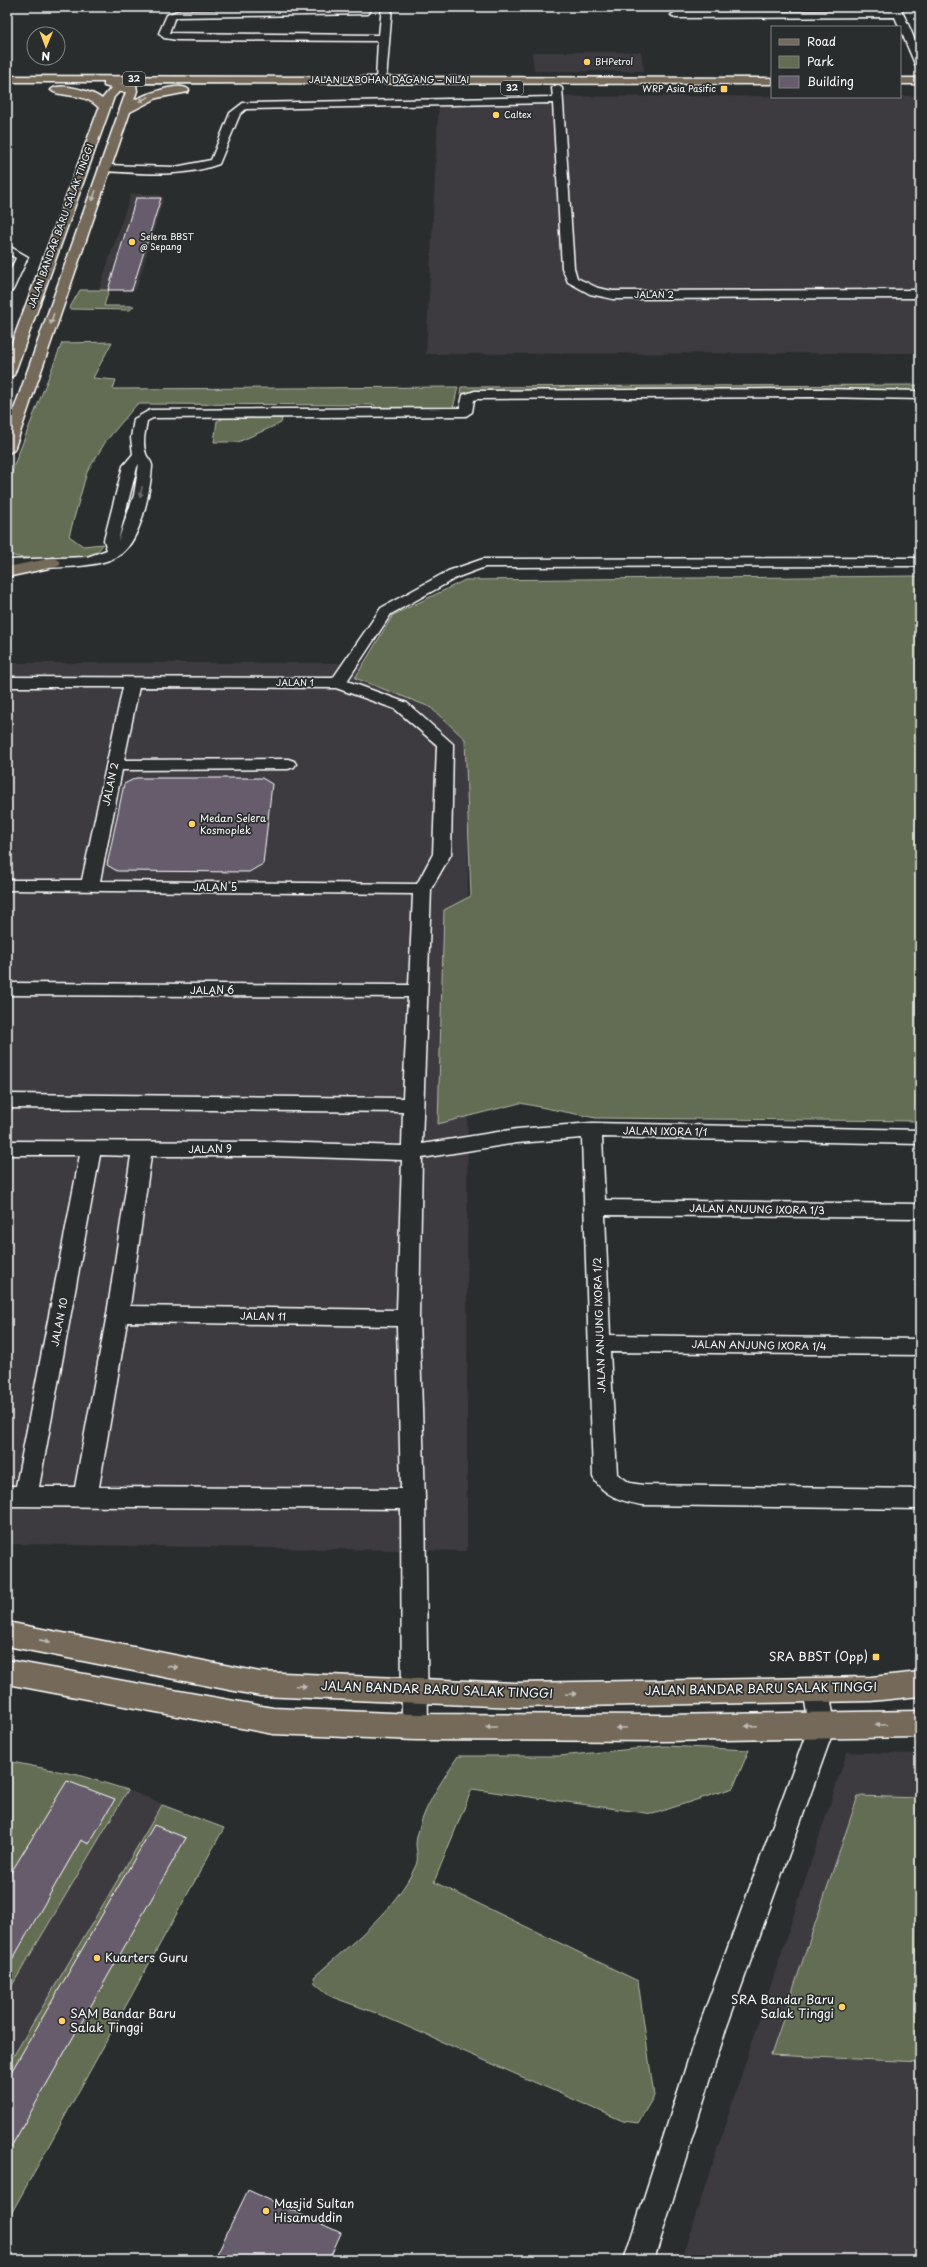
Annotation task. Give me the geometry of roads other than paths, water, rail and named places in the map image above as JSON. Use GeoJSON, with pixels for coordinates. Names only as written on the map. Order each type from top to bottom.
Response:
{"type":"FeatureCollection","features":[{"type":"Feature","properties":{"kind":"main road","name":"JALAN LABOHAN DAGANG ‒ NILAI"},"geometry":{"type":"LineString","coordinates":[[7,79],[771,81]]}},
{"type":"Feature","properties":{"kind":"main road"},"geometry":{"type":"LineString","coordinates":[[7,83],[103,84],[125,87],[157,84],[239,84],[260,80]]}},
{"type":"Feature","properties":{"kind":"main road"},"geometry":{"type":"LineString","coordinates":[[901,81],[918,82]]}},
{"type":"Feature","properties":{"kind":"main road"},"geometry":{"type":"LineString","coordinates":[[901,87],[918,82]]}},
{"type":"Feature","properties":{"kind":"main road","name":"JALAN LABOHAN DAGANG ‒ NILAI"},"geometry":{"type":"LineString","coordinates":[[7,87],[771,88]]}},
{"type":"Feature","properties":{"kind":"main road"},"geometry":{"type":"LineString","coordinates":[[7,87],[74,92],[99,101],[104,107]]}},
{"type":"Feature","properties":{"kind":"main road"},"geometry":{"type":"LineString","coordinates":[[7,450],[12,417],[126,110],[132,91],[125,87]]}},
{"type":"Feature","properties":{"kind":"main road","name":"JALAN BANDAR BARU SALAK TINGGI"},"geometry":{"type":"LineString","coordinates":[[7,375],[104,107],[112,92],[125,87]]}},
{"type":"Feature","properties":{"kind":"main road"},"geometry":{"type":"LineString","coordinates":[[126,110],[142,99],[175,91],[252,87]]}},
{"type":"Feature","properties":{"kind":"main road"},"geometry":{"type":"LineString","coordinates":[[93,139],[115,139]]}},
{"type":"Feature","properties":{"kind":"main road"},"geometry":{"type":"LineString","coordinates":[[7,557],[24,562],[53,563]]}},
{"type":"Feature","properties":{"kind":"main road"},"geometry":{"type":"LineString","coordinates":[[7,572],[53,563]]}},
{"type":"Feature","properties":{"kind":"main road","name":"JALAN BANDAR BARU SALAK TINGGI"},"geometry":{"type":"LineString","coordinates":[[7,1634],[260,1684],[517,1695],[871,1688],[920,1684]]}},
{"type":"Feature","properties":{"kind":"main road"},"geometry":{"type":"LineString","coordinates":[[7,1672],[273,1721],[415,1727],[664,1728],[920,1724]]}},
{"type":"Feature","properties":{"kind":"street"},"geometry":{"type":"LineString","coordinates":[[381,80],[383,38],[387,7]]}},
{"type":"Feature","properties":{"kind":"street"},"geometry":{"type":"LineString","coordinates":[[362,42],[366,10],[177,14],[170,17],[164,33],[167,36],[177,37],[362,42],[383,38]]}},
{"type":"Feature","properties":{"kind":"street"},"geometry":{"type":"LineString","coordinates":[[676,15],[897,11],[920,64]]}},
{"type":"Feature","properties":{"kind":"street"},"geometry":{"type":"LineString","coordinates":[[104,168],[170,170],[204,167],[215,162],[235,114],[243,106],[558,100],[557,88]]}},
{"type":"Feature","properties":{"kind":"street","name":"JALAN 2"},"geometry":{"type":"LineString","coordinates":[[558,100],[568,268],[572,280],[594,290],[614,295],[920,294]]}},
{"type":"Feature","properties":{"kind":"street"},"geometry":{"type":"LineString","coordinates":[[7,248],[22,257],[7,290]]}},
{"type":"Feature","properties":{"kind":"street"},"geometry":{"type":"LineString","coordinates":[[7,564],[88,561],[115,552],[127,540],[141,495],[146,466],[139,456],[137,440],[141,419],[150,414],[466,412],[468,398],[475,395],[920,395]]}},
{"type":"Feature","properties":{"kind":"street"},"geometry":{"type":"LineString","coordinates":[[338,684],[386,611],[453,574],[483,563],[920,562]]}},
{"type":"Feature","properties":{"kind":"street","name":"JALAN 1"},"geometry":{"type":"LineString","coordinates":[[7,682],[338,684],[401,706],[445,744],[442,854],[438,864],[422,889]]}},
{"type":"Feature","properties":{"kind":"street","name":"JALAN 2"},"geometry":{"type":"LineString","coordinates":[[90,886],[132,683]]}},
{"type":"Feature","properties":{"kind":"street"},"geometry":{"type":"LineString","coordinates":[[114,765],[288,764]]}},
{"type":"Feature","properties":{"kind":"street","name":"JALAN 5"},"geometry":{"type":"LineString","coordinates":[[7,885],[422,889]]}},
{"type":"Feature","properties":{"kind":"street"},"geometry":{"type":"LineString","coordinates":[[415,1727],[413,1500],[408,1318],[413,1105],[422,889]]}},
{"type":"Feature","properties":{"kind":"street","name":"JALAN 6"},"geometry":{"type":"LineString","coordinates":[[7,989],[418,991]]}},
{"type":"Feature","properties":{"kind":"street"},"geometry":{"type":"LineString","coordinates":[[7,1101],[413,1105]]}},
{"type":"Feature","properties":{"kind":"street","name":"JALAN IXORA 1/1"},"geometry":{"type":"LineString","coordinates":[[412,1153],[517,1136],[592,1130],[920,1137]]}},
{"type":"Feature","properties":{"kind":"street","name":"JALAN ANJUNG IXORA 1/2"},"geometry":{"type":"LineString","coordinates":[[592,1130],[598,1343],[606,1477],[612,1485],[625,1492],[643,1495],[920,1499]]}},
{"type":"Feature","properties":{"kind":"street","name":"JALAN 9"},"geometry":{"type":"LineString","coordinates":[[7,1148],[142,1148],[412,1153]]}},
{"type":"Feature","properties":{"kind":"street","name":"JALAN 10"},"geometry":{"type":"LineString","coordinates":[[16,1496],[91,1148]]}},
{"type":"Feature","properties":{"kind":"street"},"geometry":{"type":"LineString","coordinates":[[85,1497],[118,1314],[142,1148]]}},
{"type":"Feature","properties":{"kind":"street","name":"JALAN ANJUNG IXORA 1/3"},"geometry":{"type":"LineString","coordinates":[[595,1207],[920,1211]]}},
{"type":"Feature","properties":{"kind":"street","name":"JALAN 11"},"geometry":{"type":"LineString","coordinates":[[118,1314],[408,1318]]}},
{"type":"Feature","properties":{"kind":"street","name":"JALAN ANJUNG IXORA 1/4"},"geometry":{"type":"LineString","coordinates":[[598,1343],[920,1347]]}},
{"type":"Feature","properties":{"kind":"street"},"geometry":{"type":"LineString","coordinates":[[16,1496],[413,1500]]}},
{"type":"Feature","properties":{"kind":"street"},"geometry":{"type":"LineString","coordinates":[[639,2260],[712,2029],[822,1726],[816,1689]]}},
{"type":"Feature","properties":{"kind":"place","name":"BHPetrol"},"geometry":{"type":"Point","coordinates":[587,62]}},
{"type":"Feature","properties":{"kind":"place","name":"WRP Asia Pasific"},"geometry":{"type":"Point","coordinates":[724,89]}},
{"type":"Feature","properties":{"kind":"place","name":"Caltex"},"geometry":{"type":"Point","coordinates":[496,115]}},
{"type":"Feature","properties":{"kind":"place","name":"Selera BBST @ Sepang"},"geometry":{"type":"Point","coordinates":[132,242]}},
{"type":"Feature","properties":{"kind":"place","name":"Medan Selera Kosmoplek"},"geometry":{"type":"Point","coordinates":[192,824]}},
{"type":"Feature","properties":{"kind":"place","name":"SRA BBST (Opp)"},"geometry":{"type":"Point","coordinates":[876,1657]}},
{"type":"Feature","properties":{"kind":"place","name":"Kuarters Guru"},"geometry":{"type":"Point","coordinates":[97,1958]}},
{"type":"Feature","properties":{"kind":"place","name":"SRA Bandar Baru Salak Tinggi"},"geometry":{"type":"Point","coordinates":[842,2007]}},
{"type":"Feature","properties":{"kind":"place","name":"SAM Bandar Baru Salak Tinggi"},"geometry":{"type":"Point","coordinates":[62,2021]}},
{"type":"Feature","properties":{"kind":"place","name":"Masjid Sultan Hisamuddin"},"geometry":{"type":"Point","coordinates":[266,2211]}}]}
